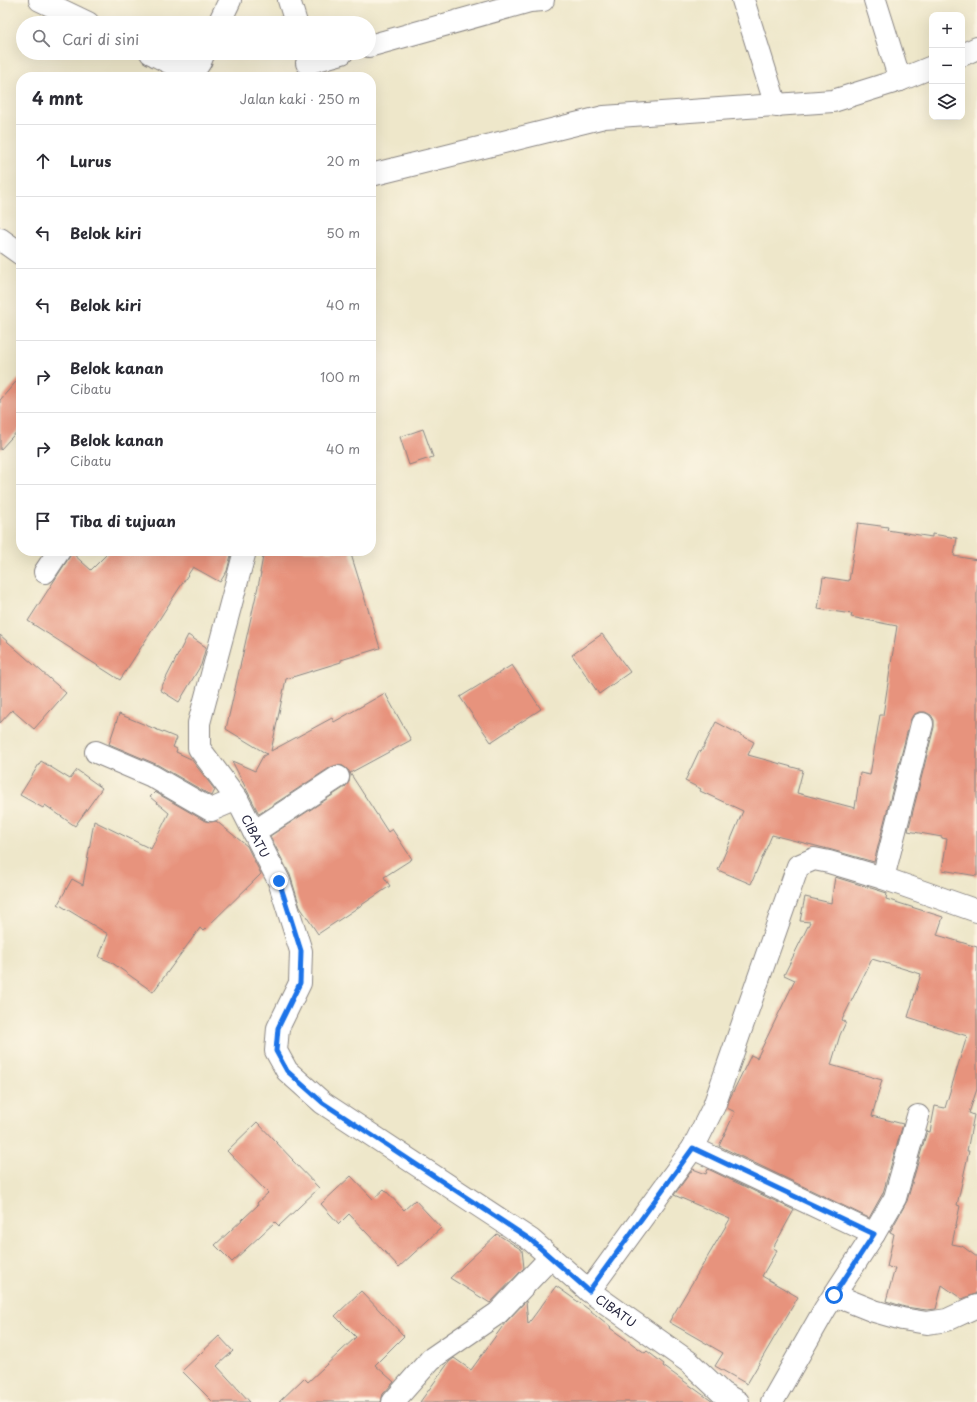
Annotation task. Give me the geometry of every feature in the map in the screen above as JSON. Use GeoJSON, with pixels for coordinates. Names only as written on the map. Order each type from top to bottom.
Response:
{"type":"FeatureCollection","features":[{"type":"Feature","properties":{"kind":"street"},"geometry":{"type":"LineString","coordinates":[[40,0],[73,16]]}},
{"type":"Feature","properties":{"kind":"street"},"geometry":{"type":"LineString","coordinates":[[222,16],[230,0]]}},
{"type":"Feature","properties":{"kind":"street"},"geometry":{"type":"LineString","coordinates":[[289,0],[294,16]]}},
{"type":"Feature","properties":{"kind":"street"},"geometry":{"type":"LineString","coordinates":[[376,44],[530,1],[543,0]]}},
{"type":"Feature","properties":{"kind":"street"},"geometry":{"type":"LineString","coordinates":[[743,0],[776,106]]}},
{"type":"Feature","properties":{"kind":"street"},"geometry":{"type":"LineString","coordinates":[[875,0],[900,80]]}},
{"type":"Feature","properties":{"kind":"street"},"geometry":{"type":"LineString","coordinates":[[965,54],[977,48]]}},
{"type":"Feature","properties":{"kind":"street"},"geometry":{"type":"LineString","coordinates":[[165,60],[184,69],[192,69],[199,64],[201,60]]}},
{"type":"Feature","properties":{"kind":"street"},"geometry":{"type":"LineString","coordinates":[[307,64],[320,60]]}},
{"type":"Feature","properties":{"kind":"street"},"geometry":{"type":"LineString","coordinates":[[376,174],[604,117],[833,101],[900,80],[929,68]]}},
{"type":"Feature","properties":{"kind":"street"},"geometry":{"type":"LineString","coordinates":[[0,239],[16,250]]}},
{"type":"Feature","properties":{"kind":"street"},"geometry":{"type":"LineString","coordinates":[[45,572],[56,556]]}},
{"type":"Feature","properties":{"kind":"street","name":"CIBATU"},"geometry":{"type":"LineString","coordinates":[[244,556],[199,723],[198,738],[199,748],[237,799],[279,881],[301,951],[300,983],[278,1028],[276,1051],[287,1071],[323,1103],[531,1240],[589,1291],[688,1362],[722,1393],[738,1402]]}},
{"type":"Feature","properties":{"kind":"street"},"geometry":{"type":"LineString","coordinates":[[883,878],[922,724]]}},
{"type":"Feature","properties":{"kind":"street"},"geometry":{"type":"LineString","coordinates":[[96,752],[152,776],[211,810],[237,799]]}},
{"type":"Feature","properties":{"kind":"street"},"geometry":{"type":"LineString","coordinates":[[254,832],[338,777]]}},
{"type":"Feature","properties":{"kind":"street"},"geometry":{"type":"LineString","coordinates":[[589,1291],[693,1148],[714,1106],[798,866],[814,859],[829,862],[883,878],[977,911]]}},
{"type":"Feature","properties":{"kind":"street"},"geometry":{"type":"LineString","coordinates":[[772,1402],[809,1334],[874,1234],[895,1198],[918,1116]]}},
{"type":"Feature","properties":{"kind":"street"},"geometry":{"type":"LineString","coordinates":[[693,1148],[874,1234]]}},
{"type":"Feature","properties":{"kind":"street"},"geometry":{"type":"LineString","coordinates":[[394,1402],[430,1359],[498,1313],[551,1257]]}},
{"type":"Feature","properties":{"kind":"street"},"geometry":{"type":"LineString","coordinates":[[834,1295],[874,1311],[902,1319],[928,1323],[947,1320],[977,1306]]}},
{"type":"Feature","properties":{"kind":"building"},"geometry":{"type":"Polygon","coordinates":[[[16,382],[16,432],[0,450],[0,400],[16,382]]]}},
{"type":"Feature","properties":{"kind":"building"},"geometry":{"type":"Polygon","coordinates":[[[423,429],[433,457],[409,465],[400,437],[423,429]]]}},
{"type":"Feature","properties":{"kind":"building"},"geometry":{"type":"Polygon","coordinates":[[[858,523],[888,527],[887,530],[932,537],[932,534],[957,538],[954,556],[977,560],[977,876],[942,870],[947,839],[908,831],[934,727],[934,720],[931,715],[925,712],[919,712],[913,715],[910,721],[874,862],[772,835],[751,884],[718,870],[743,811],[700,791],[701,789],[685,781],[699,751],[701,752],[716,722],[754,742],[748,755],[803,770],[797,793],[855,808],[860,773],[870,775],[880,715],[883,715],[897,626],[851,617],[852,614],[818,609],[823,577],[849,581],[858,523]]]}},
{"type":"Feature","properties":{"kind":"building"},"geometry":{"type":"Polygon","coordinates":[[[70,556],[75,556],[91,570],[105,556],[231,556],[227,571],[220,582],[193,567],[120,680],[28,621],[70,556]]]}},
{"type":"Feature","properties":{"kind":"building"},"geometry":{"type":"Polygon","coordinates":[[[263,556],[352,556],[380,648],[286,679],[271,751],[332,718],[334,722],[385,693],[411,740],[350,773],[388,832],[392,829],[412,859],[384,877],[390,886],[318,934],[300,907],[290,875],[270,836],[345,787],[349,782],[349,771],[343,766],[337,765],[331,767],[259,814],[232,761],[255,771],[263,756],[267,754],[226,729],[263,556]]]}},
{"type":"Feature","properties":{"kind":"building"},"geometry":{"type":"Polygon","coordinates":[[[602,634],[630,672],[599,694],[572,655],[602,634]]]}},
{"type":"Feature","properties":{"kind":"building"},"geometry":{"type":"Polygon","coordinates":[[[0,635],[66,693],[34,729],[12,710],[0,723],[0,635]]]}},
{"type":"Feature","properties":{"kind":"building"},"geometry":{"type":"Polygon","coordinates":[[[188,635],[206,647],[201,665],[179,702],[160,690],[188,635]]]}},
{"type":"Feature","properties":{"kind":"building"},"geometry":{"type":"Polygon","coordinates":[[[512,665],[541,709],[491,742],[460,697],[512,665]]]}},
{"type":"Feature","properties":{"kind":"building"},"geometry":{"type":"Polygon","coordinates":[[[119,714],[177,738],[173,747],[177,749],[176,752],[191,759],[215,790],[212,796],[158,765],[109,744],[119,714]]]}},
{"type":"Feature","properties":{"kind":"building"},"geometry":{"type":"Polygon","coordinates":[[[41,761],[70,779],[77,770],[102,788],[75,826],[45,805],[43,808],[20,795],[41,761]]]}},
{"type":"Feature","properties":{"kind":"building"},"geometry":{"type":"Polygon","coordinates":[[[155,792],[205,821],[216,821],[247,846],[261,874],[203,931],[200,928],[153,992],[111,962],[99,957],[108,934],[58,904],[72,879],[83,885],[94,821],[151,849],[169,813],[150,797],[155,792]]]}},
{"type":"Feature","properties":{"kind":"building"},"geometry":{"type":"Polygon","coordinates":[[[835,877],[887,893],[886,899],[943,917],[937,935],[977,947],[977,1089],[969,1113],[974,1115],[967,1151],[969,1151],[957,1205],[960,1206],[952,1244],[962,1246],[977,1257],[977,1291],[975,1294],[962,1299],[942,1285],[936,1309],[927,1310],[905,1307],[886,1301],[895,1268],[887,1267],[894,1234],[890,1232],[907,1201],[927,1131],[930,1132],[935,1106],[945,1108],[967,1036],[908,1017],[921,974],[872,959],[842,1020],[846,1022],[840,1035],[831,1065],[882,1080],[872,1116],[903,1124],[883,1193],[869,1218],[719,1146],[735,1112],[727,1108],[729,1100],[751,1055],[757,1058],[795,980],[784,975],[810,922],[800,921],[805,897],[831,903],[835,877]]]}},
{"type":"Feature","properties":{"kind":"building"},"geometry":{"type":"Polygon","coordinates":[[[257,1122],[319,1188],[279,1226],[275,1222],[232,1262],[215,1245],[258,1205],[257,1203],[268,1193],[227,1151],[257,1122]]]}},
{"type":"Feature","properties":{"kind":"building"},"geometry":{"type":"Polygon","coordinates":[[[693,1169],[706,1174],[708,1169],[794,1210],[773,1248],[777,1250],[762,1276],[798,1297],[747,1384],[715,1366],[723,1353],[669,1322],[730,1219],[674,1195],[693,1169]]]}},
{"type":"Feature","properties":{"kind":"building"},"geometry":{"type":"Polygon","coordinates":[[[351,1176],[373,1199],[384,1189],[404,1210],[415,1200],[441,1228],[399,1267],[349,1214],[339,1224],[321,1204],[351,1176]]]}},
{"type":"Feature","properties":{"kind":"building"},"geometry":{"type":"Polygon","coordinates":[[[497,1234],[522,1250],[524,1268],[490,1303],[450,1278],[497,1234]]]}},
{"type":"Feature","properties":{"kind":"building"},"geometry":{"type":"Polygon","coordinates":[[[556,1286],[645,1353],[647,1351],[664,1364],[663,1366],[713,1402],[420,1402],[449,1362],[454,1358],[471,1370],[505,1323],[526,1301],[528,1324],[556,1286]]]}},
{"type":"Feature","properties":{"kind":"building"},"geometry":{"type":"Polygon","coordinates":[[[361,1291],[404,1336],[375,1365],[394,1382],[383,1394],[381,1402],[279,1402],[304,1378],[308,1382],[356,1337],[335,1316],[361,1291]]]}},
{"type":"Feature","properties":{"kind":"building"},"geometry":{"type":"Polygon","coordinates":[[[219,1336],[233,1351],[217,1366],[250,1402],[213,1402],[182,1371],[219,1336]]]}},
{"type":"Feature","properties":{"kind":"route"},"geometry":{"type":"LineString","coordinates":[[279,881],[301,951],[300,983],[278,1028],[276,1051],[287,1071],[323,1103],[531,1240],[589,1291],[693,1148],[874,1234],[834,1295]]}}]}
